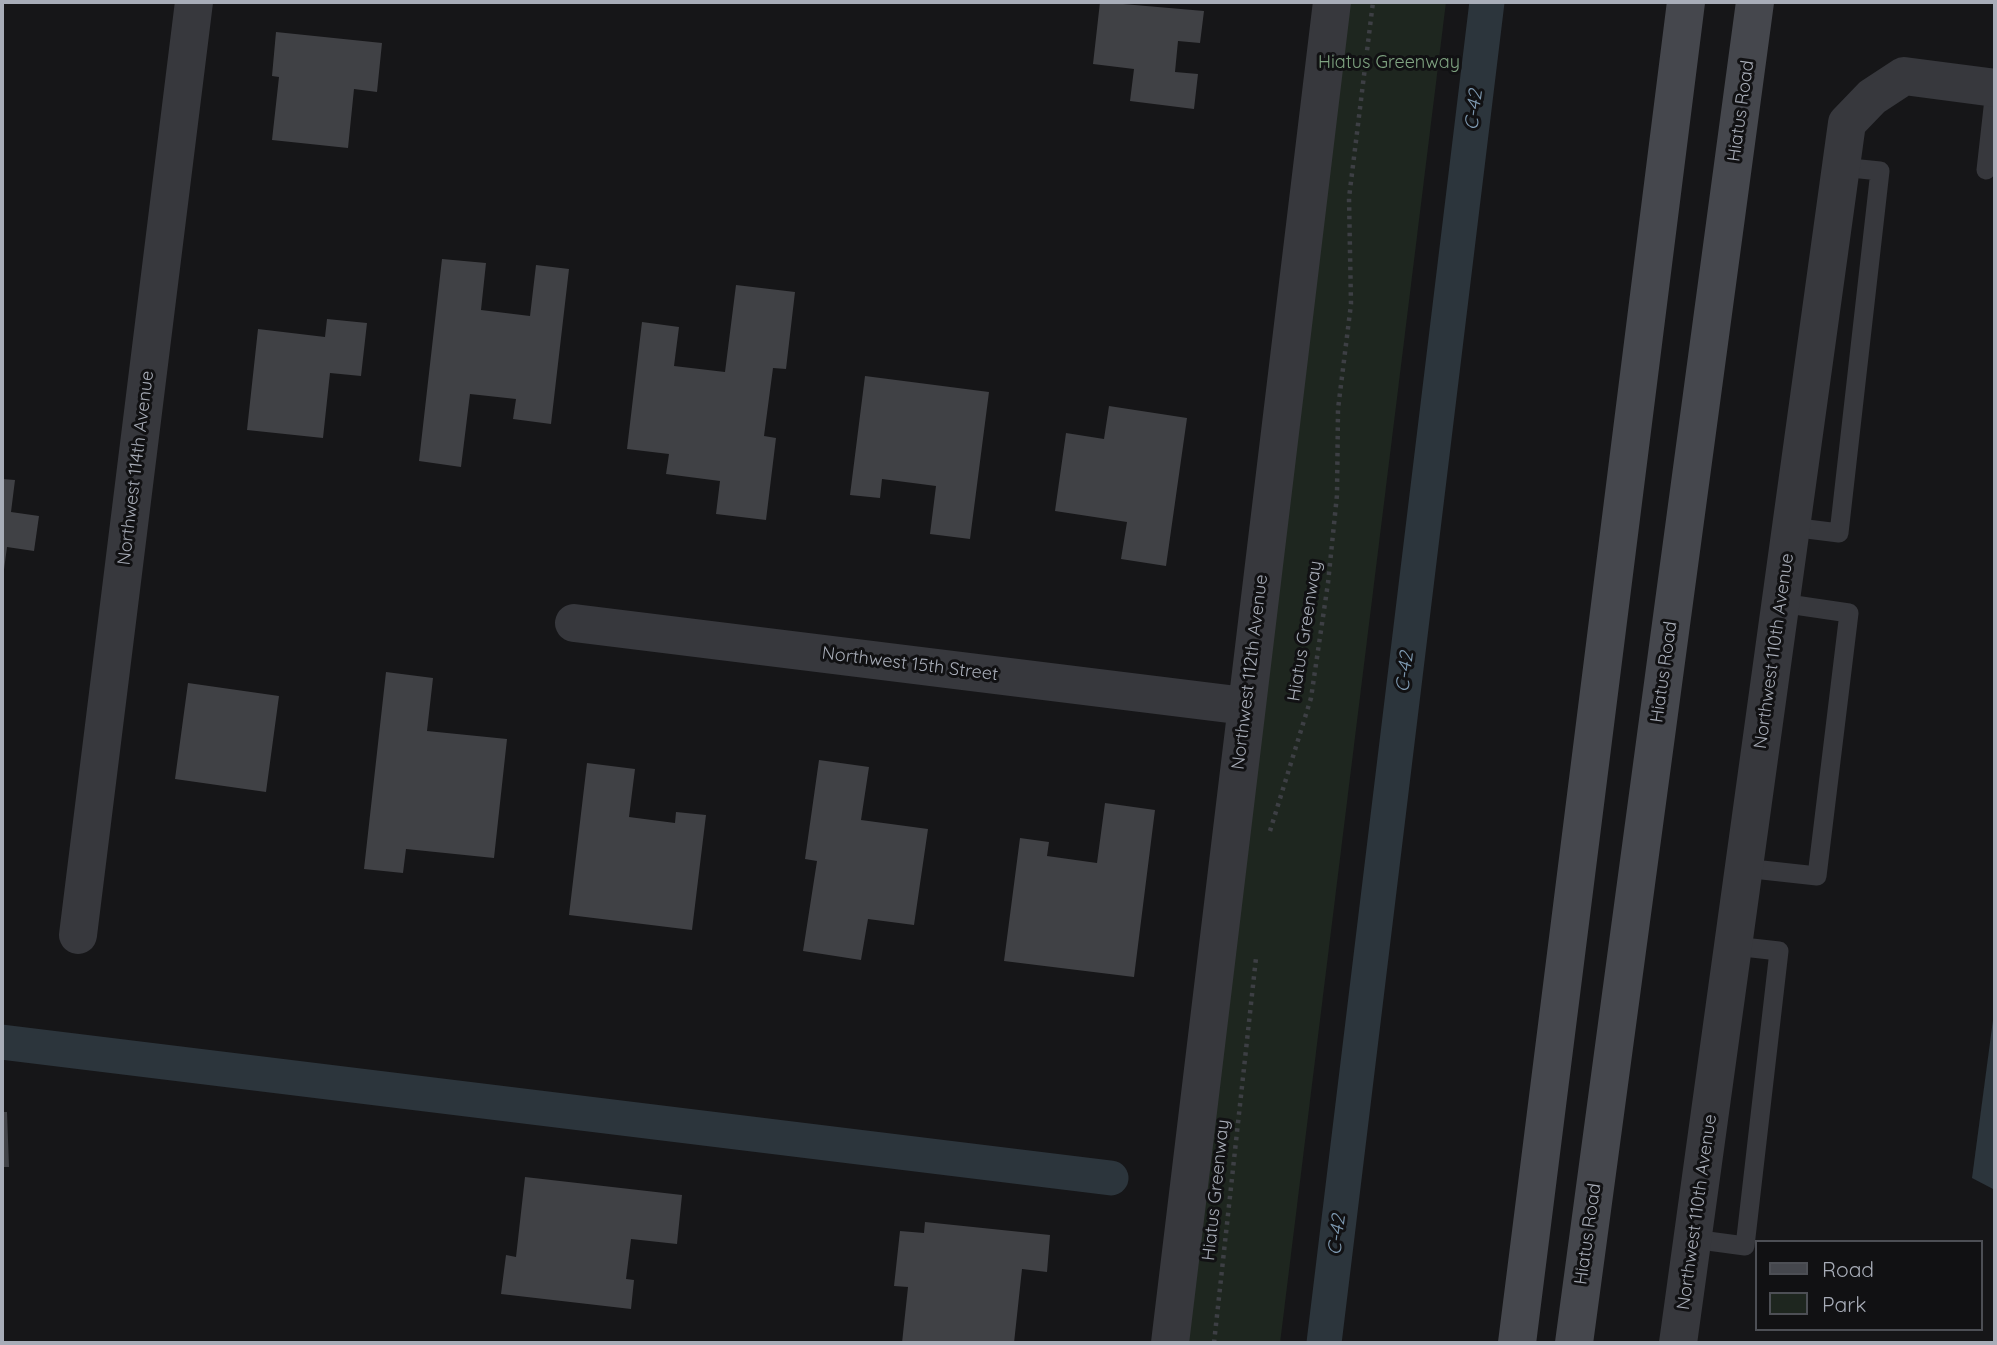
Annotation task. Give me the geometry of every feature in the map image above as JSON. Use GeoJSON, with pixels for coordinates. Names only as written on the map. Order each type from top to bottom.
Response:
{"type":"FeatureCollection","features":[{"type":"Feature","properties":{"kind":"main road"},"geometry":{"type":"LineString","coordinates":[[1517,1343],[1686,2]]}},
{"type":"Feature","properties":{"kind":"main road","name":"Hiatus Road"},"geometry":{"type":"LineString","coordinates":[[1574,1343],[1755,2]]}},
{"type":"Feature","properties":{"kind":"street","name":"Northwest 114th Avenue"},"geometry":{"type":"LineString","coordinates":[[78,934],[194,2]]}},
{"type":"Feature","properties":{"kind":"street","name":"Northwest 112th Avenue"},"geometry":{"type":"LineString","coordinates":[[1170,1343],[1332,2]]}},
{"type":"Feature","properties":{"kind":"street","name":"Northwest 110th Avenue"},"geometry":{"type":"LineString","coordinates":[[1678,1343],[1847,123],[1872,97],[1904,76],[1995,89]]}},
{"type":"Feature","properties":{"kind":"street","name":"Northwest 15th Street"},"geometry":{"type":"LineString","coordinates":[[574,623],[1245,706]]}},
{"type":"Feature","properties":{"kind":"lane"},"geometry":{"type":"LineString","coordinates":[[1986,170],[1995,89]]}},
{"type":"Feature","properties":{"kind":"lane"},"geometry":{"type":"LineString","coordinates":[[1744,868],[1816,876],[1849,613],[1781,603]]}},
{"type":"Feature","properties":{"kind":"lane"},"geometry":{"type":"LineString","coordinates":[[1693,1239],[1745,1246],[1779,951],[1734,946]]}},
{"type":"Feature","properties":{"kind":"path","name":"Hiatus Greenway"},"geometry":{"type":"LineString","coordinates":[[1269,835],[1311,698],[1328,583],[1337,495],[1338,409],[1351,304],[1349,198],[1373,2]]}},
{"type":"Feature","properties":{"kind":"path","name":"Hiatus Greenway"},"geometry":{"type":"LineString","coordinates":[[1214,1343],[1257,945]]}},
{"type":"Feature","properties":{"kind":"green space","name":"Hiatus Greenway"},"geometry":{"type":"Polygon","coordinates":[[[1346,2],[1446,2],[1280,1343],[1181,1343],[1346,2]]]}},
{"type":"Feature","properties":{"kind":"shaded area"},"geometry":{"type":"Polygon","coordinates":[[[1995,1005],[1995,1190],[1972,1178],[1995,1005]]]}},
{"type":"Feature","properties":{"kind":"building"},"geometry":{"type":"Polygon","coordinates":[[[1100,2],[1204,11],[1200,43],[1178,41],[1175,72],[1198,74],[1194,109],[1130,101],[1134,69],[1093,64],[1100,2]]]}},
{"type":"Feature","properties":{"kind":"building"},"geometry":{"type":"Polygon","coordinates":[[[276,32],[382,43],[377,92],[354,89],[348,148],[272,140],[279,77],[272,76],[276,32]]]}},
{"type":"Feature","properties":{"kind":"building"},"geometry":{"type":"Polygon","coordinates":[[[442,259],[486,263],[481,310],[530,316],[536,265],[569,269],[551,424],[513,419],[516,399],[470,394],[461,467],[419,461],[442,259]]]}},
{"type":"Feature","properties":{"kind":"building"},"geometry":{"type":"Polygon","coordinates":[[[736,285],[795,292],[786,369],[773,368],[764,436],[776,438],[766,520],[716,514],[720,481],[666,474],[669,454],[627,449],[642,322],[679,327],[674,366],[725,372],[736,285]]]}},
{"type":"Feature","properties":{"kind":"building"},"geometry":{"type":"Polygon","coordinates":[[[327,319],[367,323],[361,376],[330,373],[323,438],[247,430],[258,329],[325,337],[327,319]]]}},
{"type":"Feature","properties":{"kind":"building"},"geometry":{"type":"Polygon","coordinates":[[[865,376],[989,392],[970,539],[930,534],[936,486],[882,479],[880,498],[850,495],[865,376]]]}},
{"type":"Feature","properties":{"kind":"building"},"geometry":{"type":"Polygon","coordinates":[[[1109,406],[1187,418],[1166,566],[1121,559],[1127,522],[1055,511],[1066,433],[1104,439],[1109,406]]]}},
{"type":"Feature","properties":{"kind":"building"},"geometry":{"type":"Polygon","coordinates":[[[2,479],[15,480],[11,512],[39,516],[34,551],[7,547],[3,577],[2,479]]]}},
{"type":"Feature","properties":{"kind":"building"},"geometry":{"type":"Polygon","coordinates":[[[386,672],[433,678],[427,731],[507,739],[494,858],[406,849],[403,873],[364,869],[386,672]]]}},
{"type":"Feature","properties":{"kind":"building"},"geometry":{"type":"Polygon","coordinates":[[[188,683],[279,696],[266,792],[175,779],[188,683]]]}},
{"type":"Feature","properties":{"kind":"building"},"geometry":{"type":"Polygon","coordinates":[[[819,760],[869,767],[861,820],[928,829],[914,925],[868,919],[861,960],[803,951],[817,861],[805,859],[819,760]]]}},
{"type":"Feature","properties":{"kind":"building"},"geometry":{"type":"Polygon","coordinates":[[[587,763],[635,769],[629,817],[675,823],[676,812],[706,815],[692,930],[569,915],[587,763]]]}},
{"type":"Feature","properties":{"kind":"building"},"geometry":{"type":"Polygon","coordinates":[[[1105,803],[1155,810],[1134,977],[1004,961],[1020,838],[1049,842],[1047,856],[1097,863],[1105,803]]]}},
{"type":"Feature","properties":{"kind":"building"},"geometry":{"type":"Polygon","coordinates":[[[2,1112],[7,1112],[9,1167],[2,1167],[2,1112]]]}},
{"type":"Feature","properties":{"kind":"building"},"geometry":{"type":"Polygon","coordinates":[[[525,1177],[682,1195],[677,1244],[631,1239],[626,1279],[634,1280],[631,1309],[501,1294],[506,1255],[516,1257],[525,1177]]]}},
{"type":"Feature","properties":{"kind":"building"},"geometry":{"type":"Polygon","coordinates":[[[925,1222],[1050,1235],[1047,1272],[1022,1269],[1014,1343],[902,1343],[908,1287],[894,1286],[900,1231],[924,1233],[925,1222]]]}},
{"type":"Feature","properties":{"kind":"waterway","name":"C-42"},"geometry":{"type":"LineString","coordinates":[[1324,1343],[1487,2]]}},
{"type":"Feature","properties":{"kind":"waterway"},"geometry":{"type":"LineString","coordinates":[[2,1042],[1111,1178]]}}]}
